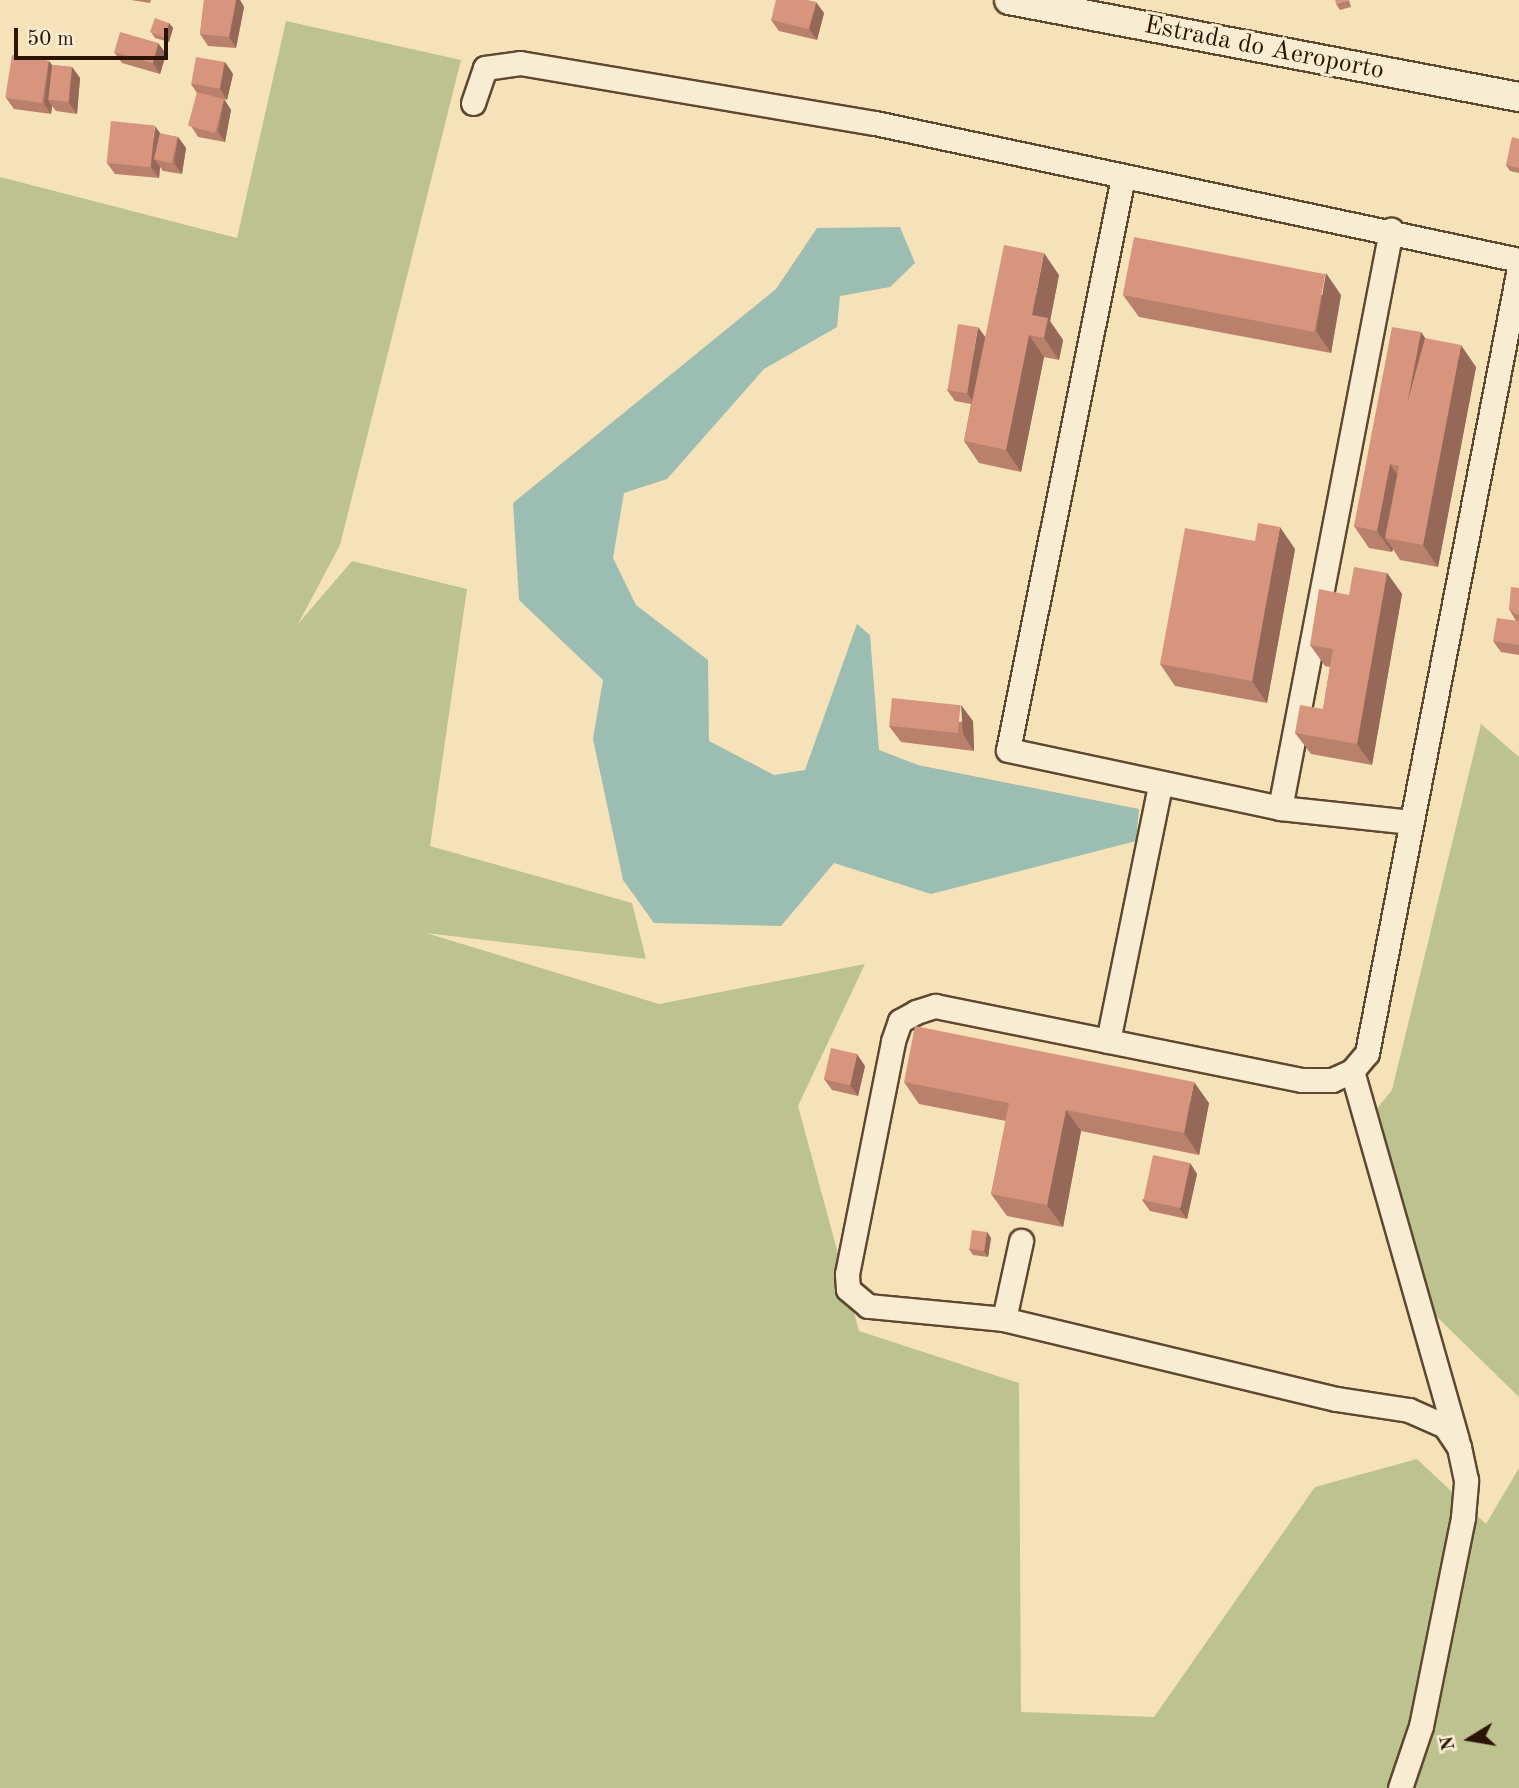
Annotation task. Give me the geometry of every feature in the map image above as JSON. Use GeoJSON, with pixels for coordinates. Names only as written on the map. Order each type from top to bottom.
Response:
{"type":"FeatureCollection","features":[{"type":"Feature","properties":{"kind":"street","name":"Estrada do Aeroporto"},"geometry":{"type":"LineString","coordinates":[[1009,0],[1519,97]]}},
{"type":"Feature","properties":{"kind":"street"},"geometry":{"type":"LineString","coordinates":[[472,103],[485,68],[520,63],[875,123],[1123,177],[1391,230],[1519,260]]}},
{"type":"Feature","properties":{"kind":"street"},"geometry":{"type":"LineString","coordinates":[[1123,177],[1008,750],[1160,785],[1280,808],[1410,822]]}},
{"type":"Feature","properties":{"kind":"street"},"geometry":{"type":"LineString","coordinates":[[1280,808],[1391,230]]}},
{"type":"Feature","properties":{"kind":"street"},"geometry":{"type":"LineString","coordinates":[[1459,1447],[1445,1426],[1409,1410],[1336,1399],[1004,1319],[868,1306],[848,1289],[893,1041],[900,1021],[935,1006],[1302,1080],[1332,1080],[1352,1071],[1367,1053],[1519,268]]}},
{"type":"Feature","properties":{"kind":"street"},"geometry":{"type":"LineString","coordinates":[[1108,1041],[1160,785]]}},
{"type":"Feature","properties":{"kind":"street"},"geometry":{"type":"LineString","coordinates":[[1352,1071],[1459,1447],[1466,1480],[1459,1549],[1400,1788]]}},
{"type":"Feature","properties":{"kind":"street"},"geometry":{"type":"LineString","coordinates":[[1004,1319],[1021,1241]]}},
{"type":"Feature","properties":{"kind":"green space"},"geometry":{"type":"Polygon","coordinates":[[[286,21],[461,60],[340,545],[298,624],[352,561],[467,589],[430,846],[632,903],[646,959],[426,933],[659,1004],[865,964],[798,1106],[859,1331],[1019,1383],[1021,1712],[1154,1717],[1315,1487],[1417,1459],[1486,1524],[1519,1468],[1519,1788],[0,1788],[0,177],[237,238],[286,21]]]}},
{"type":"Feature","properties":{"kind":"green space"},"geometry":{"type":"Polygon","coordinates":[[[1481,724],[1519,757],[1519,1397],[1436,1316],[1371,1116],[1392,1090],[1481,724]]]}},
{"type":"Feature","properties":{"kind":"water"},"geometry":{"type":"Polygon","coordinates":[[[900,227],[915,263],[890,287],[840,296],[837,327],[764,369],[667,479],[624,493],[613,558],[636,605],[708,660],[709,741],[774,775],[805,770],[857,624],[870,635],[879,750],[918,765],[1139,809],[1136,841],[931,894],[834,863],[781,926],[654,923],[623,880],[593,739],[603,680],[519,600],[513,503],[776,289],[817,228],[900,227]]]}},
{"type":"Feature","properties":{"kind":"building"},"geometry":{"type":"Polygon","coordinates":[[[204,0],[236,0],[229,37],[200,34],[204,0]]]}},
{"type":"Feature","properties":{"kind":"building"},"geometry":{"type":"Polygon","coordinates":[[[776,0],[816,2],[809,29],[771,20],[776,0]]]}},
{"type":"Feature","properties":{"kind":"building"},"geometry":{"type":"Polygon","coordinates":[[[155,18],[169,23],[164,37],[150,32],[155,18]]]}},
{"type":"Feature","properties":{"kind":"building"},"geometry":{"type":"Polygon","coordinates":[[[120,32],[158,43],[153,63],[114,52],[120,32]]]}},
{"type":"Feature","properties":{"kind":"building"},"geometry":{"type":"Polygon","coordinates":[[[12,55],[49,61],[42,103],[5,97],[12,55]]]}},
{"type":"Feature","properties":{"kind":"building"},"geometry":{"type":"Polygon","coordinates":[[[196,57],[225,62],[220,89],[191,84],[196,57]]]}},
{"type":"Feature","properties":{"kind":"building"},"geometry":{"type":"Polygon","coordinates":[[[52,65],[72,67],[68,102],[48,100],[52,65]]]}},
{"type":"Feature","properties":{"kind":"building"},"geometry":{"type":"Polygon","coordinates":[[[197,92],[224,99],[215,133],[188,126],[197,92]]]}},
{"type":"Feature","properties":{"kind":"building"},"geometry":{"type":"Polygon","coordinates":[[[111,121],[155,126],[150,167],[107,163],[111,121]]]}},
{"type":"Feature","properties":{"kind":"building"},"geometry":{"type":"Polygon","coordinates":[[[160,133],[178,137],[171,163],[154,159],[160,133]]]}},
{"type":"Feature","properties":{"kind":"building"},"geometry":{"type":"Polygon","coordinates":[[[1512,137],[1519,139],[1519,168],[1506,165],[1512,137]]]}},
{"type":"Feature","properties":{"kind":"building"},"geometry":{"type":"Polygon","coordinates":[[[1134,237],[1325,274],[1314,332],[1123,295],[1134,237]]]}},
{"type":"Feature","properties":{"kind":"building"},"geometry":{"type":"Polygon","coordinates":[[[1004,245],[1044,253],[1032,315],[1048,318],[1044,338],[1029,335],[1006,450],[964,441],[1004,245]]]}},
{"type":"Feature","properties":{"kind":"building"},"geometry":{"type":"Polygon","coordinates":[[[958,324],[978,327],[967,393],[948,390],[958,324]]]}},
{"type":"Feature","properties":{"kind":"building"},"geometry":{"type":"Polygon","coordinates":[[[1392,327],[1421,332],[1407,404],[1425,338],[1461,345],[1423,545],[1385,538],[1399,466],[1390,464],[1377,531],[1354,526],[1392,327]]]}},
{"type":"Feature","properties":{"kind":"building"},"geometry":{"type":"Polygon","coordinates":[[[1258,523],[1280,527],[1252,681],[1160,664],[1185,528],[1255,541],[1258,523]]]}},
{"type":"Feature","properties":{"kind":"building"},"geometry":{"type":"Polygon","coordinates":[[[1354,567],[1387,573],[1357,744],[1295,733],[1300,705],[1323,709],[1333,649],[1310,645],[1319,589],[1349,595],[1354,567]]]}},
{"type":"Feature","properties":{"kind":"building"},"geometry":{"type":"Polygon","coordinates":[[[1511,587],[1519,588],[1517,615],[1509,609],[1511,587]]]}},
{"type":"Feature","properties":{"kind":"building"},"geometry":{"type":"Polygon","coordinates":[[[1497,618],[1519,621],[1519,645],[1493,641],[1497,618]]]}},
{"type":"Feature","properties":{"kind":"building"},"geometry":{"type":"Polygon","coordinates":[[[892,698],[961,705],[958,733],[889,726],[892,698]]]}},
{"type":"Feature","properties":{"kind":"building"},"geometry":{"type":"Polygon","coordinates":[[[915,1026],[1194,1082],[1184,1133],[1066,1110],[1047,1205],[991,1194],[1009,1103],[904,1082],[915,1026]]]}},
{"type":"Feature","properties":{"kind":"building"},"geometry":{"type":"Polygon","coordinates":[[[831,1048],[857,1054],[850,1085],[824,1079],[831,1048]]]}},
{"type":"Feature","properties":{"kind":"building"},"geometry":{"type":"Polygon","coordinates":[[[1153,1155],[1190,1163],[1181,1208],[1143,1200],[1153,1155]]]}},
{"type":"Feature","properties":{"kind":"building"},"geometry":{"type":"Polygon","coordinates":[[[972,1230],[987,1232],[984,1251],[969,1249],[972,1230]]]}}]}
